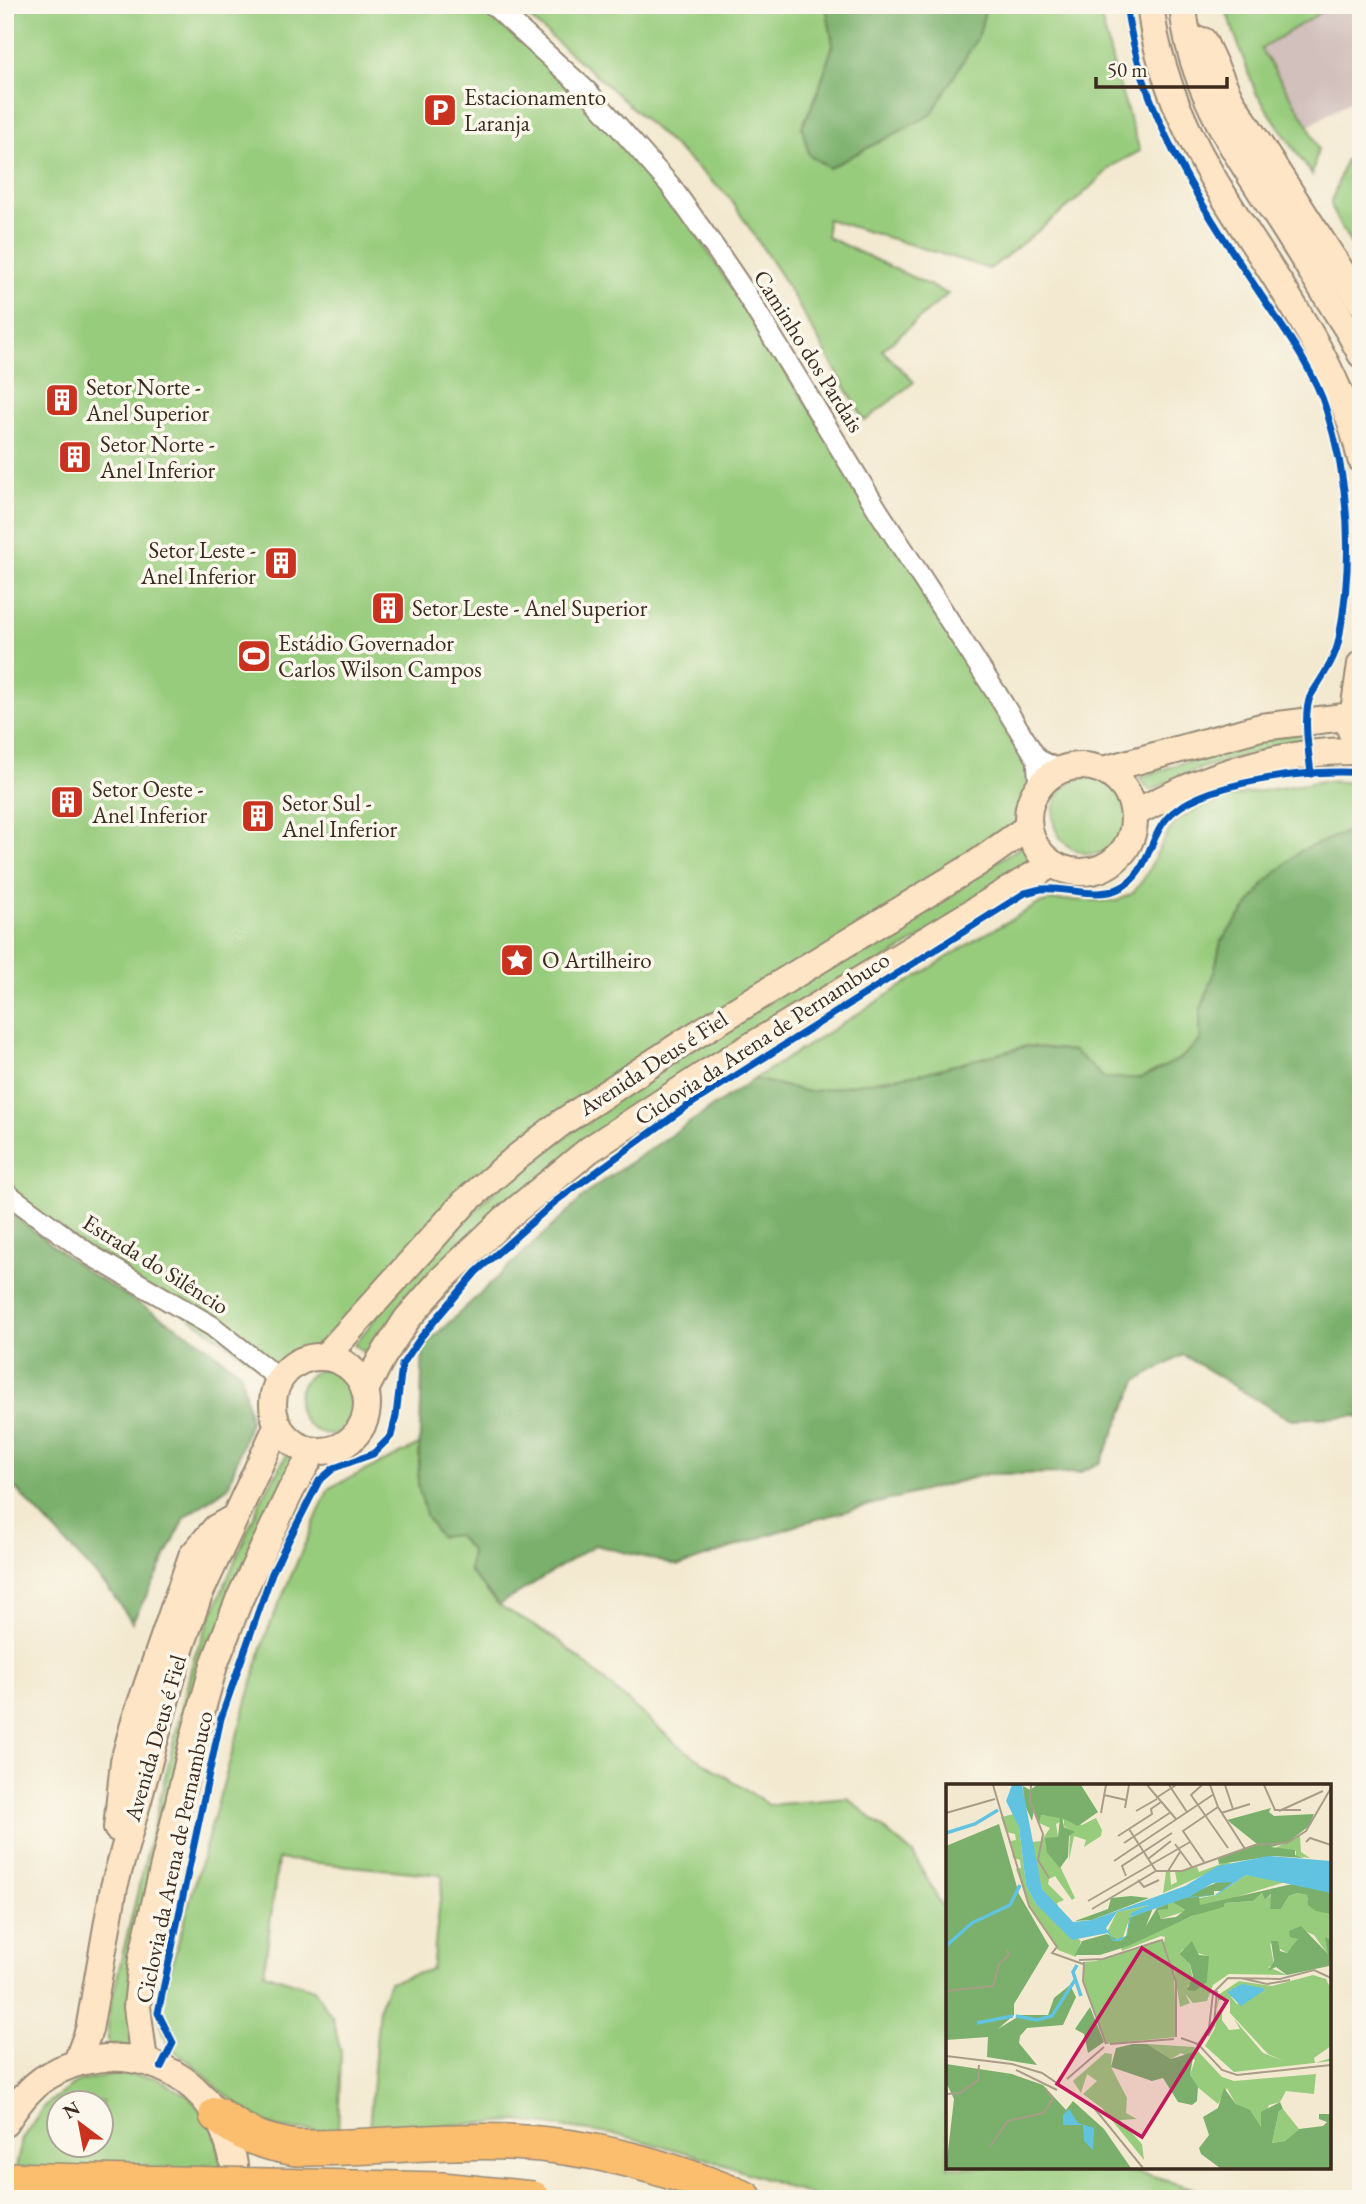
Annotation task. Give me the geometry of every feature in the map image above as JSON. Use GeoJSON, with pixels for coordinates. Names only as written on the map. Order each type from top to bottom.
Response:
{"type":"FeatureCollection","features":[{"type":"Feature","properties":{"kind":"highway"},"geometry":{"type":"LineString","coordinates":[[217,2115],[242,2133],[268,2143],[296,2148],[508,2142],[576,2148],[643,2161],[744,2199]]}},
{"type":"Feature","properties":{"kind":"highway"},"geometry":{"type":"LineString","coordinates":[[5,2180],[442,2190],[533,2199]]}},
{"type":"Feature","properties":{"kind":"main road"},"geometry":{"type":"LineString","coordinates":[[1151,5],[1161,62],[1177,106],[1203,163],[1297,310],[1334,378],[1361,459]]}},
{"type":"Feature","properties":{"kind":"main road"},"geometry":{"type":"LineString","coordinates":[[1183,5],[1191,53],[1210,105],[1226,138],[1361,354]]}},
{"type":"Feature","properties":{"kind":"main road"},"geometry":{"type":"LineString","coordinates":[[1195,5],[1203,42],[1231,101],[1361,303]]}},
{"type":"Feature","properties":{"kind":"main road"},"geometry":{"type":"LineString","coordinates":[[1135,813],[1182,788],[1244,767],[1309,752],[1355,750],[1361,664]]}},
{"type":"Feature","properties":{"kind":"main road"},"geometry":{"type":"LineString","coordinates":[[1103,770],[1261,727],[1357,714]]}},
{"type":"Feature","properties":{"kind":"main road"},"geometry":{"type":"LineString","coordinates":[[1048,764],[1103,770],[1125,787],[1131,800],[1135,813],[1129,843],[1121,855],[1095,871],[1065,870],[1052,864],[1036,848],[1028,827],[1028,810],[1039,786],[1048,777],[1048,764]]}},
{"type":"Feature","properties":{"kind":"main road","name":"Avenida Deus é Fiel"},"geometry":{"type":"LineString","coordinates":[[325,1357],[466,1201],[561,1123],[686,1041],[976,864],[1028,827]]}},
{"type":"Feature","properties":{"kind":"main road","name":"Avenida Deus é Fiel"},"geometry":{"type":"LineString","coordinates":[[365,1390],[407,1319],[442,1279],[505,1219],[589,1150],[710,1071],[1052,864]]}},
{"type":"Feature","properties":{"kind":"main road"},"geometry":{"type":"LineString","coordinates":[[325,1357],[350,1367],[359,1377],[368,1405],[365,1421],[345,1445],[330,1451],[314,1451],[299,1447],[287,1439],[277,1427],[272,1412],[273,1395],[288,1368],[301,1360],[325,1357]]}},
{"type":"Feature","properties":{"kind":"main road","name":"Avenida Deus é Fiel"},"geometry":{"type":"LineString","coordinates":[[77,2062],[89,2030],[114,1887],[178,1655],[198,1597],[277,1427]]}},
{"type":"Feature","properties":{"kind":"main road","name":"Avenida Deus é Fiel"},"geometry":{"type":"LineString","coordinates":[[144,2060],[137,2007],[142,1959],[207,1689],[234,1613],[265,1541],[314,1451]]}},
{"type":"Feature","properties":{"kind":"main road"},"geometry":{"type":"LineString","coordinates":[[5,2123],[21,2099],[47,2077],[77,2062],[122,2057],[144,2060],[166,2068],[186,2081],[203,2096],[217,2115],[236,2165],[231,2199]]}},
{"type":"Feature","properties":{"kind":"street","name":"Caminho dos Pardais"},"geometry":{"type":"LineString","coordinates":[[493,5],[588,92],[646,156],[691,215],[743,289],[877,509],[997,694],[1048,764]]}},
{"type":"Feature","properties":{"kind":"street","name":"Estrada do Silêncio"},"geometry":{"type":"LineString","coordinates":[[5,1192],[92,1256],[212,1326],[279,1380]]}},
{"type":"Feature","properties":{"kind":"shaded area"},"geometry":{"type":"Polygon","coordinates":[[[1332,5],[1361,5],[1361,94],[1309,126],[1261,49],[1332,5]]]}},
{"type":"Feature","properties":{"kind":"green space"},"geometry":{"type":"Polygon","coordinates":[[[5,5],[493,5],[646,156],[1037,759],[1034,793],[1022,833],[561,1123],[351,1328],[311,1357],[288,1368],[279,1379],[5,1192],[5,5]]]}},
{"type":"Feature","properties":{"kind":"green space"},"geometry":{"type":"Polygon","coordinates":[[[514,5],[826,5],[833,44],[818,92],[802,127],[979,35],[986,5],[1098,5],[1115,72],[1140,151],[1113,165],[1079,198],[990,269],[827,219],[827,237],[948,294],[882,350],[914,382],[865,421],[785,282],[729,197],[606,84],[514,5]]]}},
{"type":"Feature","properties":{"kind":"green space"},"geometry":{"type":"Polygon","coordinates":[[[826,5],[986,5],[979,35],[931,115],[829,168],[809,155],[802,127],[818,92],[833,45],[826,5]]]}},
{"type":"Feature","properties":{"kind":"green space"},"geometry":{"type":"Polygon","coordinates":[[[1224,5],[1332,5],[1261,49],[1309,126],[1318,149],[1312,175],[1256,93],[1224,5]]]}},
{"type":"Feature","properties":{"kind":"green space"},"geometry":{"type":"Polygon","coordinates":[[[1361,146],[1361,262],[1334,214],[1331,203],[1345,161],[1361,146]]]}},
{"type":"Feature","properties":{"kind":"green space"},"geometry":{"type":"Polygon","coordinates":[[[1310,730],[1305,742],[1206,767],[1150,791],[1139,778],[1224,750],[1310,730]]]}},
{"type":"Feature","properties":{"kind":"green space"},"geometry":{"type":"Polygon","coordinates":[[[1084,776],[1100,776],[1114,782],[1125,793],[1131,807],[1131,823],[1125,837],[1114,848],[1100,854],[1084,854],[1070,848],[1059,837],[1053,823],[1053,807],[1059,793],[1070,782],[1084,776]]]}},
{"type":"Feature","properties":{"kind":"green space"},"geometry":{"type":"Polygon","coordinates":[[[1323,781],[1361,783],[1361,833],[1353,829],[1221,941],[1215,969],[1200,1012],[1200,1041],[1180,1059],[1141,1078],[1104,1078],[1074,1051],[1027,1046],[924,1073],[808,1092],[754,1079],[975,940],[1037,905],[1052,900],[1117,901],[1133,893],[1145,877],[1168,832],[1178,820],[1199,808],[1243,794],[1323,781]]]}},
{"type":"Feature","properties":{"kind":"green space"},"geometry":{"type":"Polygon","coordinates":[[[1353,829],[1361,833],[1361,1418],[1289,1419],[1183,1355],[1137,1381],[1101,1462],[1079,1473],[987,1474],[806,1522],[679,1566],[595,1545],[499,1605],[469,1571],[471,1550],[457,1535],[440,1537],[427,1518],[418,1487],[423,1347],[594,1187],[754,1079],[808,1092],[924,1073],[1027,1046],[1074,1051],[1104,1078],[1141,1078],[1180,1059],[1200,1041],[1200,1012],[1215,969],[1221,941],[1267,881],[1300,851],[1353,829]]]}},
{"type":"Feature","properties":{"kind":"green space"},"geometry":{"type":"Polygon","coordinates":[[[1032,840],[1045,862],[619,1122],[377,1360],[354,1345],[401,1286],[497,1189],[606,1107],[686,1053],[1032,840]]]}},
{"type":"Feature","properties":{"kind":"green space"},"geometry":{"type":"Polygon","coordinates":[[[5,1208],[87,1272],[197,1339],[241,1373],[250,1421],[228,1487],[184,1518],[132,1622],[108,1588],[5,1477],[5,1208]]]}},
{"type":"Feature","properties":{"kind":"green space"},"geometry":{"type":"Polygon","coordinates":[[[331,1368],[354,1378],[364,1401],[354,1424],[331,1434],[308,1424],[298,1401],[308,1378],[331,1368]]]}},
{"type":"Feature","properties":{"kind":"green space"},"geometry":{"type":"Polygon","coordinates":[[[293,1444],[316,1458],[189,1740],[136,2047],[108,2046],[108,2015],[194,1657],[260,1502],[293,1444]]]}},
{"type":"Feature","properties":{"kind":"green space"},"geometry":{"type":"Polygon","coordinates":[[[421,1444],[418,1487],[471,1550],[469,1571],[499,1605],[559,1641],[679,1746],[769,1805],[848,1798],[913,1854],[946,1913],[946,2169],[1124,2169],[1231,2199],[821,2199],[696,2155],[624,2136],[518,2121],[369,2130],[379,2007],[389,1982],[432,1969],[443,1875],[278,1859],[264,1973],[314,1989],[332,2017],[341,2052],[338,2132],[278,2129],[253,2115],[222,2092],[168,2046],[158,2013],[266,1634],[329,1488],[421,1444]]]}},
{"type":"Feature","properties":{"kind":"green space"},"geometry":{"type":"Polygon","coordinates":[[[115,2073],[154,2077],[188,2096],[214,2125],[227,2199],[18,2199],[14,2178],[22,2139],[46,2105],[46,2158],[116,2158],[116,2088],[69,2088],[76,2083],[115,2073]]]}},
{"type":"Feature","properties":{"kind":"cycle path"},"geometry":{"type":"LineString","coordinates":[[1126,5],[1144,82],[1174,153],[1233,253],[1304,361],[1320,393],[1334,437],[1347,523],[1346,581],[1337,647],[1308,702],[1307,734],[1311,774]]}},
{"type":"Feature","properties":{"kind":"cycle path","name":"Ciclovia da Arena de Pernambuco"},"geometry":{"type":"LineString","coordinates":[[161,2067],[173,2043],[158,2013],[221,1718],[272,1573],[319,1481],[334,1468],[373,1454],[391,1436],[402,1365],[421,1337],[476,1272],[556,1201],[686,1107],[1025,893],[1041,889],[1101,893],[1120,888],[1137,874],[1167,818],[1204,795],[1258,780],[1315,773],[1361,773]]}},
{"type":"Feature","properties":{"kind":"place","name":"Estacionamento Laranja"},"geometry":{"type":"Point","coordinates":[440,110]}},
{"type":"Feature","properties":{"kind":"place","name":"Setor Norte - Anel Superior"},"geometry":{"type":"Point","coordinates":[62,400]}},
{"type":"Feature","properties":{"kind":"place","name":"Setor Norte - Anel Inferior"},"geometry":{"type":"Point","coordinates":[75,457]}},
{"type":"Feature","properties":{"kind":"place","name":"Setor Leste - Anel Inferior"},"geometry":{"type":"Point","coordinates":[281,563]}},
{"type":"Feature","properties":{"kind":"place","name":"Setor Leste - Anel Superior"},"geometry":{"type":"Point","coordinates":[388,608]}},
{"type":"Feature","properties":{"kind":"place","name":"Estádio Governador Carlos Wilson Campos"},"geometry":{"type":"Point","coordinates":[254,656]}},
{"type":"Feature","properties":{"kind":"place","name":"Setor Oeste - Anel Inferior"},"geometry":{"type":"Point","coordinates":[67,802]}},
{"type":"Feature","properties":{"kind":"place","name":"Setor Sul - Anel Inferior"},"geometry":{"type":"Point","coordinates":[258,816]}},
{"type":"Feature","properties":{"kind":"place","name":"O Artilheiro"},"geometry":{"type":"Point","coordinates":[517,960]}}]}
